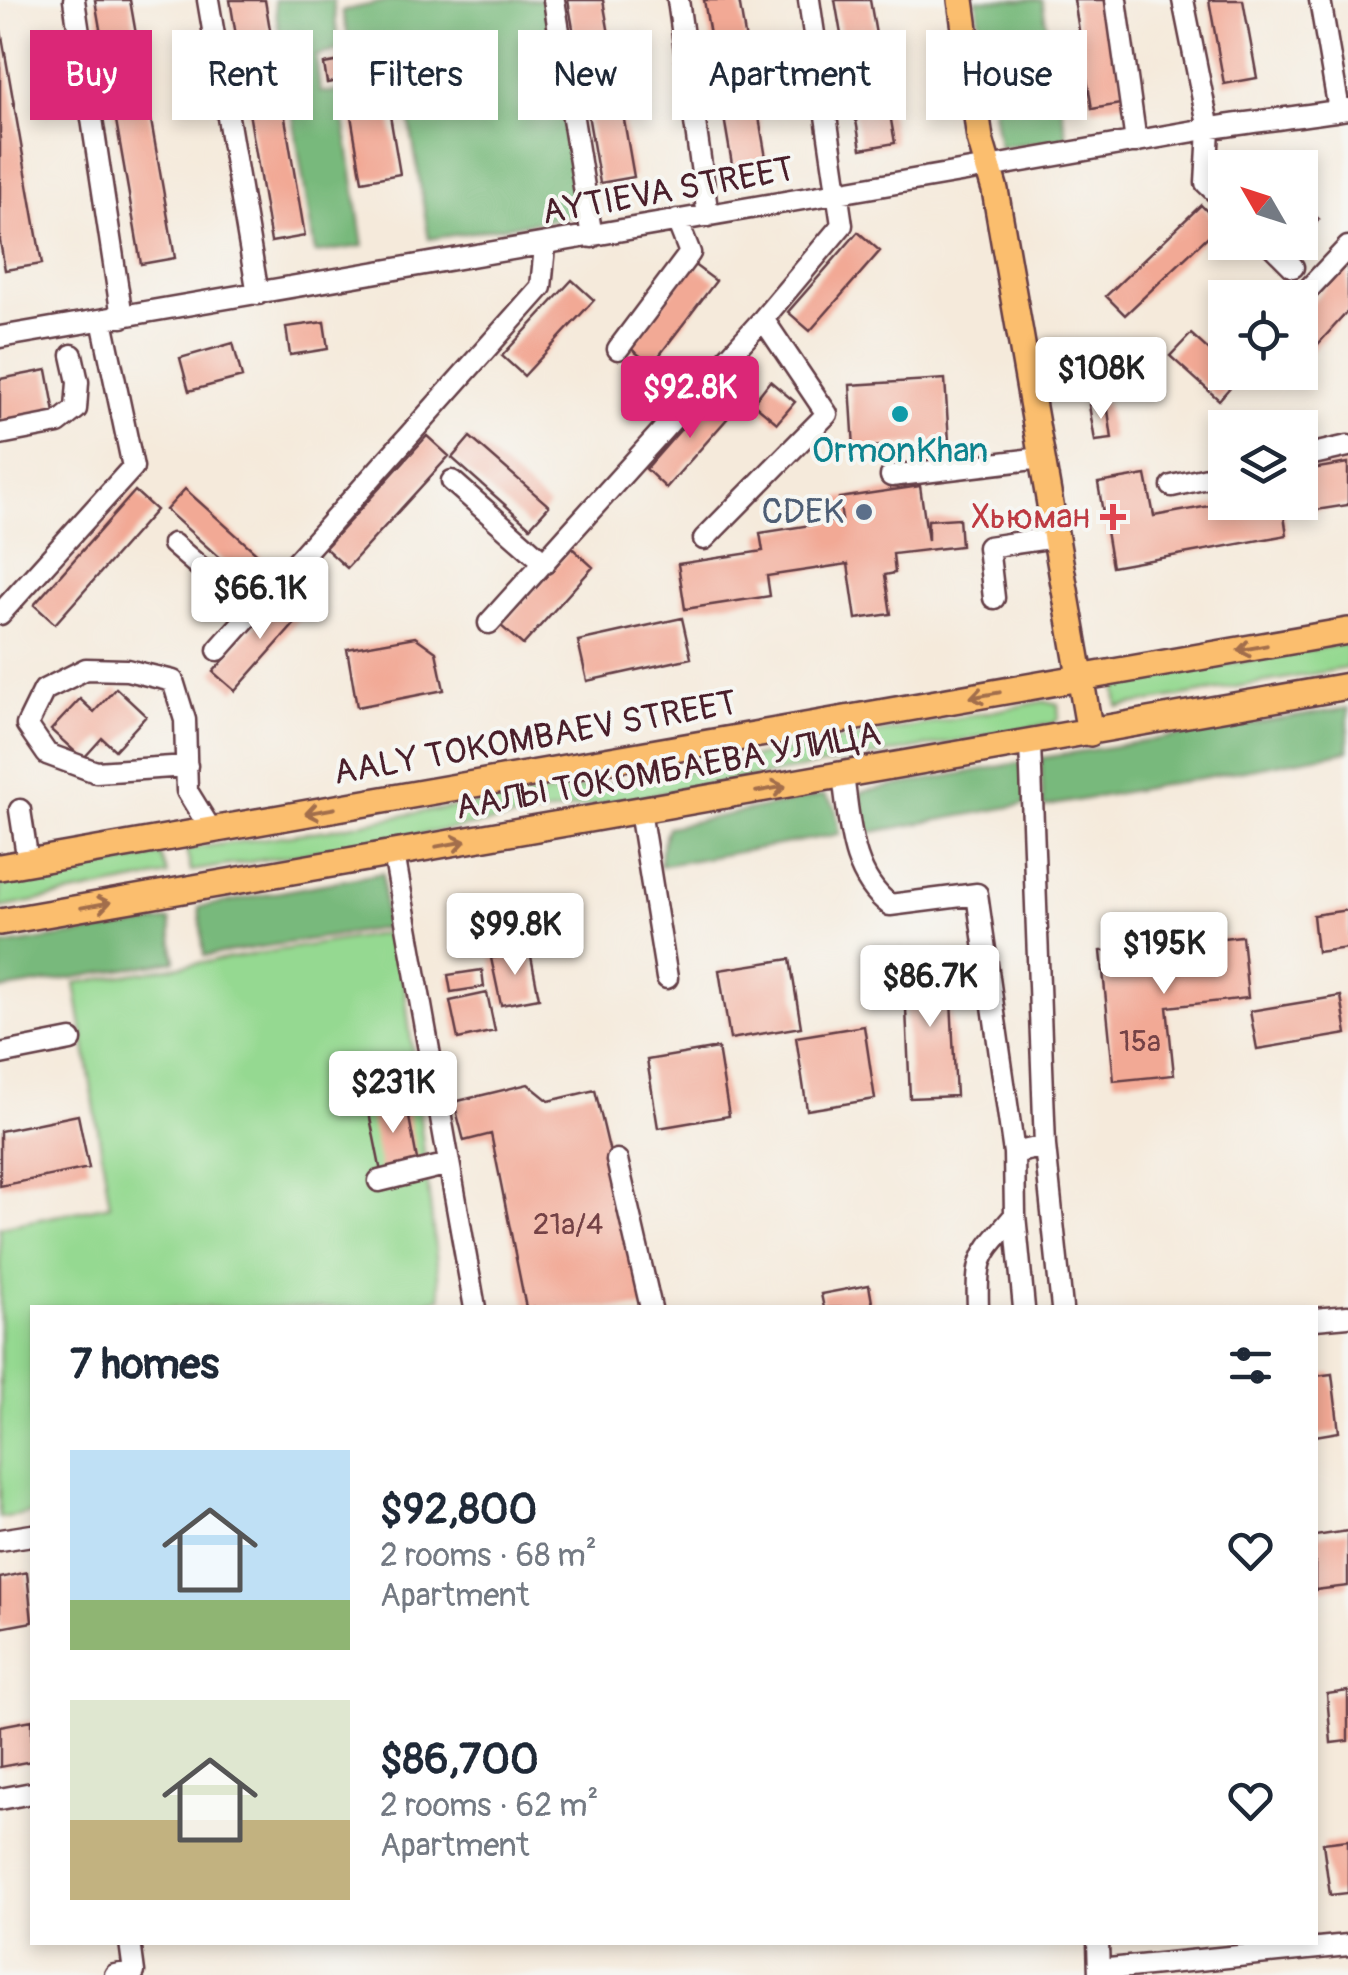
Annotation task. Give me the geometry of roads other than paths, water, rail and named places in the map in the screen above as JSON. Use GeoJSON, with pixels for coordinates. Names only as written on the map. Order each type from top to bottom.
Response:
{"type":"FeatureCollection","features":[{"type":"Feature","properties":{"kind":"main road"},"geometry":{"type":"LineString","coordinates":[[960,0],[1090,734]]}},
{"type":"Feature","properties":{"kind":"main road"},"geometry":{"type":"LineString","coordinates":[[1082,678],[1348,631]]}},
{"type":"Feature","properties":{"kind":"main road","name":"AALY TOKOMBAEV STREET"},"geometry":{"type":"LineString","coordinates":[[0,867],[1082,678]]}},
{"type":"Feature","properties":{"kind":"main road","name":"ААЛЫ ТОКОМБАЕВА УЛИЦА"},"geometry":{"type":"LineString","coordinates":[[0,922],[1348,686]]}},
{"type":"Feature","properties":{"kind":"street"},"geometry":{"type":"LineString","coordinates":[[0,614],[133,468],[74,0]]}},
{"type":"Feature","properties":{"kind":"street"},"geometry":{"type":"LineString","coordinates":[[208,0],[258,294]]}},
{"type":"Feature","properties":{"kind":"street"},"geometry":{"type":"LineString","coordinates":[[554,0],[592,237]]}},
{"type":"Feature","properties":{"kind":"street"},"geometry":{"type":"LineString","coordinates":[[678,0],[708,216]]}},
{"type":"Feature","properties":{"kind":"street"},"geometry":{"type":"LineString","coordinates":[[490,623],[763,319],[842,225],[809,0]]}},
{"type":"Feature","properties":{"kind":"street"},"geometry":{"type":"LineString","coordinates":[[1116,0],[1136,142]]}},
{"type":"Feature","properties":{"kind":"street"},"geometry":{"type":"LineString","coordinates":[[1183,0],[1208,128],[1208,185]]}},
{"type":"Feature","properties":{"kind":"street"},"geometry":{"type":"LineString","coordinates":[[1320,0],[1344,110]]}},
{"type":"Feature","properties":{"kind":"street","name":"AYTIEVA STREET"},"geometry":{"type":"LineString","coordinates":[[0,337],[545,246],[1208,128],[1344,110]]}},
{"type":"Feature","properties":{"kind":"street"},"geometry":{"type":"LineString","coordinates":[[618,349],[690,253],[678,220]]}},
{"type":"Feature","properties":{"kind":"street"},"geometry":{"type":"LineString","coordinates":[[218,650],[541,287],[545,246]]}},
{"type":"Feature","properties":{"kind":"street"},"geometry":{"type":"LineString","coordinates":[[1317,280],[1348,246]]}},
{"type":"Feature","properties":{"kind":"street"},"geometry":{"type":"LineString","coordinates":[[1286,260],[1293,267]]}},
{"type":"Feature","properties":{"kind":"street"},"geometry":{"type":"LineString","coordinates":[[704,540],[827,414],[763,319]]}},
{"type":"Feature","properties":{"kind":"street"},"geometry":{"type":"LineString","coordinates":[[0,434],[58,422],[76,409],[78,382],[72,356]]}},
{"type":"Feature","properties":{"kind":"street"},"geometry":{"type":"LineString","coordinates":[[1318,453],[1348,446]]}},
{"type":"Feature","properties":{"kind":"street"},"geometry":{"type":"LineString","coordinates":[[891,476],[1042,458]]}},
{"type":"Feature","properties":{"kind":"street"},"geometry":{"type":"LineString","coordinates":[[1172,486],[1208,478]]}},
{"type":"Feature","properties":{"kind":"street"},"geometry":{"type":"LineString","coordinates":[[452,481],[544,563]]}},
{"type":"Feature","properties":{"kind":"street"},"geometry":{"type":"LineString","coordinates":[[994,598],[988,547],[1056,537]]}},
{"type":"Feature","properties":{"kind":"street"},"geometry":{"type":"LineString","coordinates":[[173,544],[252,612]]}},
{"type":"Feature","properties":{"kind":"street"},"geometry":{"type":"LineString","coordinates":[[186,766],[96,772],[47,754],[27,725],[44,690],[86,669],[127,670],[173,681],[185,720],[187,792],[210,830]]}},
{"type":"Feature","properties":{"kind":"street"},"geometry":{"type":"LineString","coordinates":[[1030,744],[1045,1146],[1062,1305]]}},
{"type":"Feature","properties":{"kind":"street"},"geometry":{"type":"LineString","coordinates":[[843,776],[853,840],[872,891],[890,904],[977,894],[1014,1153],[1024,1305]]}},
{"type":"Feature","properties":{"kind":"street"},"geometry":{"type":"LineString","coordinates":[[20,810],[28,862]]}},
{"type":"Feature","properties":{"kind":"street"},"geometry":{"type":"LineString","coordinates":[[640,811],[667,978]]}},
{"type":"Feature","properties":{"kind":"street"},"geometry":{"type":"LineString","coordinates":[[394,854],[474,1305]]}},
{"type":"Feature","properties":{"kind":"street"},"geometry":{"type":"LineString","coordinates":[[402,896],[410,915],[482,1305]]}},
{"type":"Feature","properties":{"kind":"street"},"geometry":{"type":"LineString","coordinates":[[0,1054],[71,1040]]}},
{"type":"Feature","properties":{"kind":"street"},"geometry":{"type":"LineString","coordinates":[[1014,1153],[1045,1146]]}},
{"type":"Feature","properties":{"kind":"street"},"geometry":{"type":"LineString","coordinates":[[617,1160],[650,1305]]}},
{"type":"Feature","properties":{"kind":"street"},"geometry":{"type":"LineString","coordinates":[[378,1181],[448,1164]]}},
{"type":"Feature","properties":{"kind":"street"},"geometry":{"type":"LineString","coordinates":[[978,1305],[980,1257],[1015,1215]]}},
{"type":"Feature","properties":{"kind":"street"},"geometry":{"type":"LineString","coordinates":[[1318,1319],[1348,1316]]}},
{"type":"Feature","properties":{"kind":"street"},"geometry":{"type":"LineString","coordinates":[[0,1540],[30,1534]]}},
{"type":"Feature","properties":{"kind":"street"},"geometry":{"type":"LineString","coordinates":[[0,1799],[30,1792]]}},
{"type":"Feature","properties":{"kind":"street"},"geometry":{"type":"LineString","coordinates":[[115,1975],[134,1972],[130,1945]]}},
{"type":"Feature","properties":{"kind":"street"},"geometry":{"type":"LineString","coordinates":[[1098,1945],[1099,1972],[1348,1945]]}},
{"type":"Feature","properties":{"kind":"place","name":"OrmonKhan"},"geometry":{"type":"Point","coordinates":[900,414]}},
{"type":"Feature","properties":{"kind":"place","name":"CDEK"},"geometry":{"type":"Point","coordinates":[864,512]}},
{"type":"Feature","properties":{"kind":"place","name":"Хьюман"},"geometry":{"type":"Point","coordinates":[1113,517]}}]}
